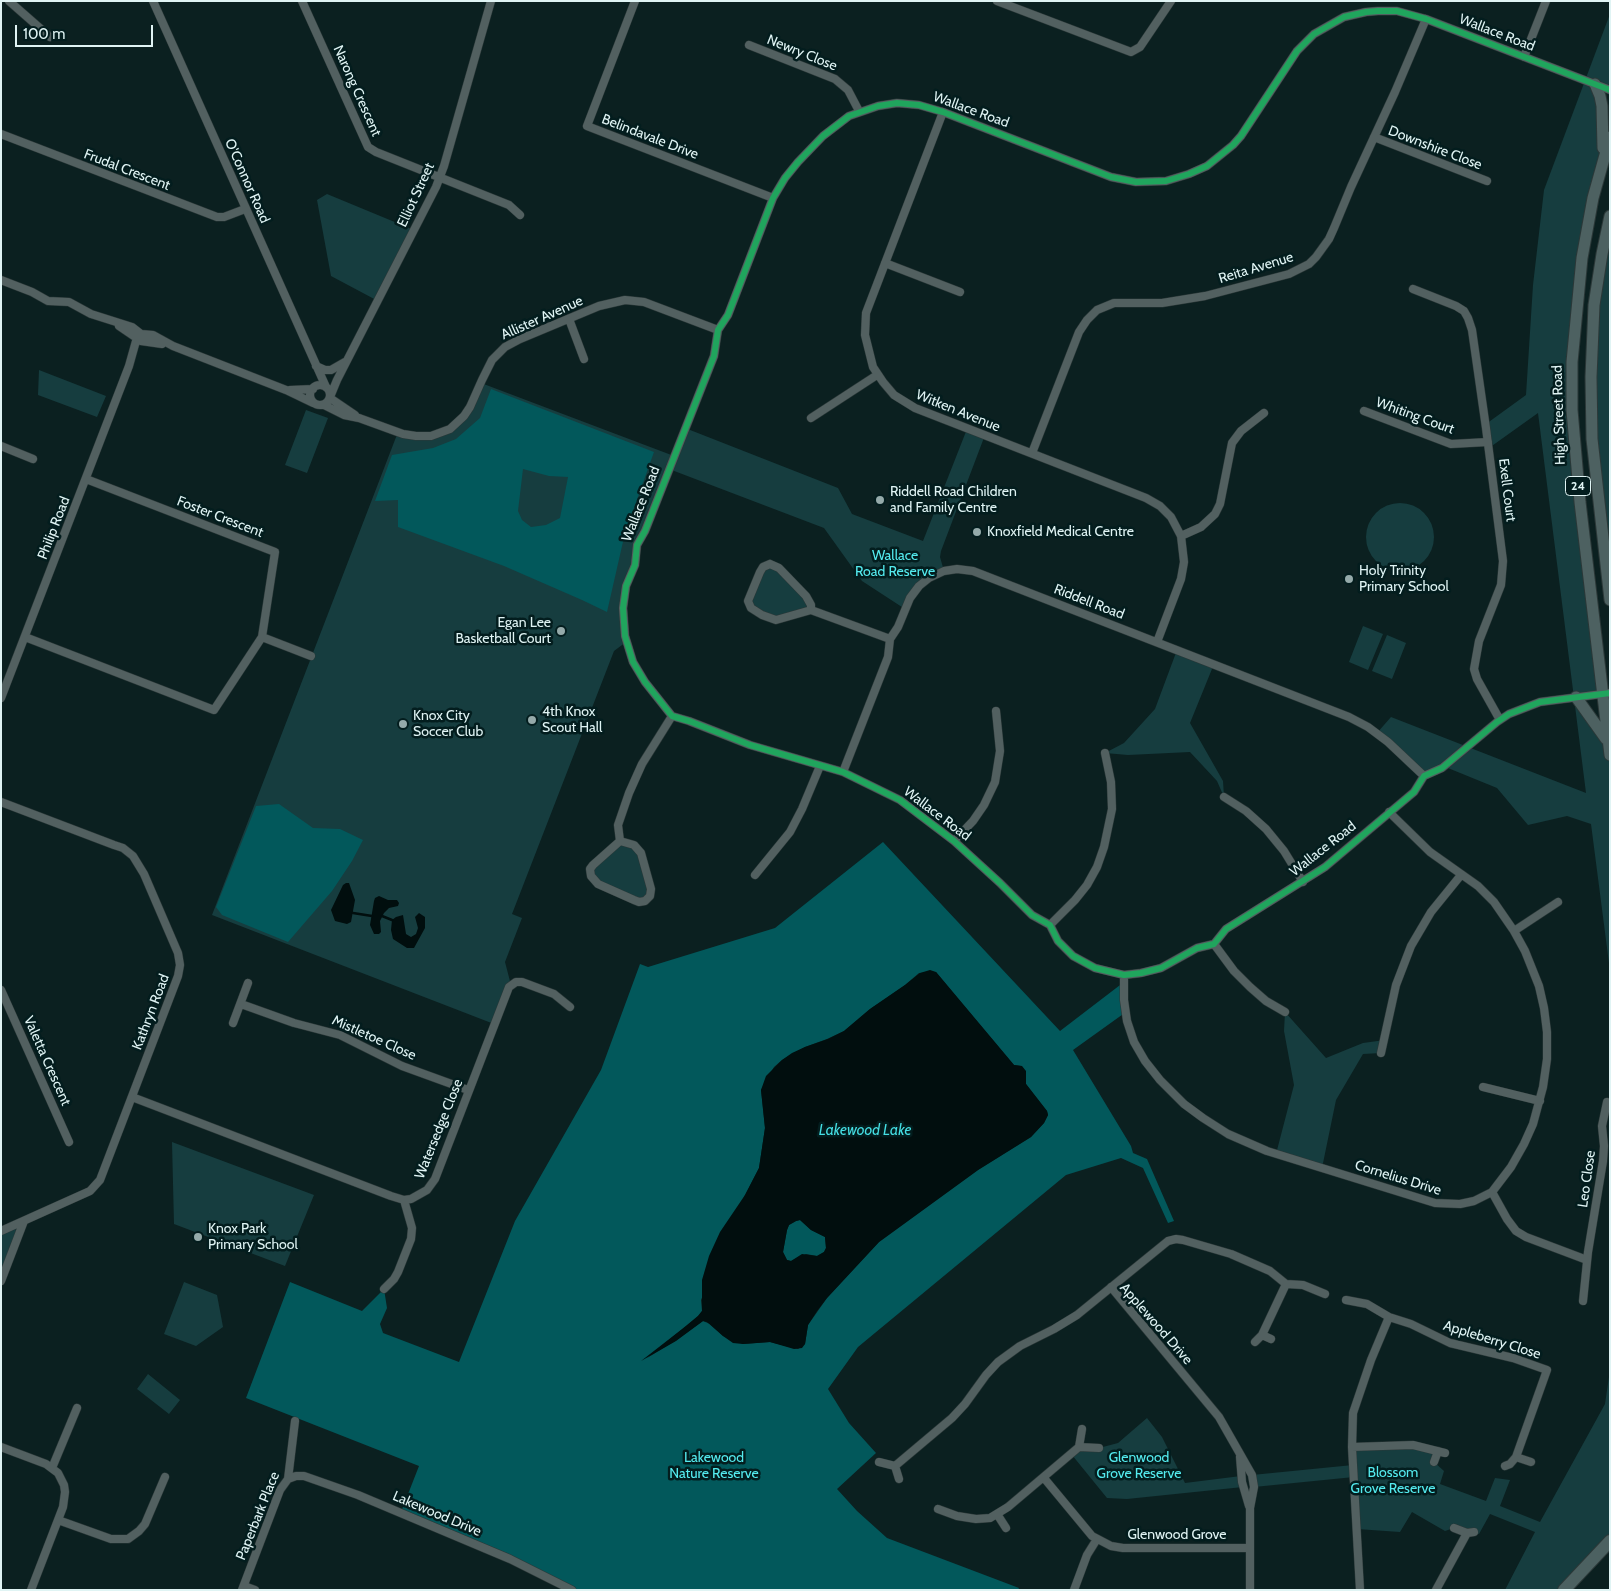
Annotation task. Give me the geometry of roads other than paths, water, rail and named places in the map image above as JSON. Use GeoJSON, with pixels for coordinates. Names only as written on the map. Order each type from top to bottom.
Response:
{"type":"FeatureCollection","features":[{"type":"Feature","properties":{"kind":"highway"},"geometry":{"type":"LineString","coordinates":[[1564,1590],[1610,1541]]}},
{"type":"Feature","properties":{"kind":"main road"},"geometry":{"type":"LineString","coordinates":[[1595,84],[1602,106],[1604,157]]}},
{"type":"Feature","properties":{"kind":"main road","name":"High Street Road"},"geometry":{"type":"LineString","coordinates":[[1609,749],[1606,693],[1577,475],[1572,410],[1572,362],[1582,258],[1593,198],[1610,137]]}},
{"type":"Feature","properties":{"kind":"main road","name":"24"},"geometry":{"type":"LineString","coordinates":[[1610,216],[1596,290],[1591,340],[1592,439],[1610,600]]}},
{"type":"Feature","properties":{"kind":"main road"},"geometry":{"type":"LineString","coordinates":[[1576,696],[1609,749]]}},
{"type":"Feature","properties":{"kind":"street"},"geometry":{"type":"LineString","coordinates":[[9,1],[50,37]]}},
{"type":"Feature","properties":{"kind":"street","name":"O'Connor Road"},"geometry":{"type":"LineString","coordinates":[[154,1],[245,209],[326,387]]}},
{"type":"Feature","properties":{"kind":"street","name":"Narong Crescent"},"geometry":{"type":"LineString","coordinates":[[302,1],[368,147],[376,152],[509,205],[520,215]]}},
{"type":"Feature","properties":{"kind":"street","name":"Belindavale Drive"},"geometry":{"type":"LineString","coordinates":[[635,1],[588,126],[773,198]]}},
{"type":"Feature","properties":{"kind":"street"},"geometry":{"type":"LineString","coordinates":[[997,1],[1132,52],[1140,47],[1170,1]]}},
{"type":"Feature","properties":{"kind":"street"},"geometry":{"type":"LineString","coordinates":[[1524,57],[1546,1]]}},
{"type":"Feature","properties":{"kind":"street","name":"Elliot Street"},"geometry":{"type":"LineString","coordinates":[[328,400],[440,177],[488,2]]}},
{"type":"Feature","properties":{"kind":"street","name":"Wallace Road"},"geometry":{"type":"LineString","coordinates":[[1606,693],[1532,704],[1516,710],[1500,720],[1442,768],[1424,776],[1414,792],[1325,867],[1226,929],[1214,944],[1197,948],[1161,968],[1124,975],[1107,972],[1083,962],[1058,941],[1050,925],[1032,915],[954,841],[900,800],[843,772],[750,745],[672,716],[645,682],[633,662],[624,630],[623,599],[627,582],[634,569],[637,544],[645,531],[714,356],[718,330],[728,315],[773,198],[789,172],[804,155],[836,126],[859,111],[896,103],[919,105],[943,112],[1111,177],[1136,182],[1166,180],[1194,172],[1207,166],[1225,153],[1241,136],[1297,51],[1324,27],[1344,17],[1378,11],[1397,11],[1426,19],[1610,90]]}},
{"type":"Feature","properties":{"kind":"street","name":"Reita Avenue"},"geometry":{"type":"LineString","coordinates":[[1032,453],[1079,332],[1091,315],[1102,307],[1114,303],[1162,303],[1205,296],[1280,277],[1308,264],[1316,257],[1329,239],[1350,187],[1396,92],[1426,19]]}},
{"type":"Feature","properties":{"kind":"street","name":"Newry Close"},"geometry":{"type":"LineString","coordinates":[[749,45],[835,79],[848,90],[859,111]]}},
{"type":"Feature","properties":{"kind":"street","name":"Witken Avenue"},"geometry":{"type":"LineString","coordinates":[[943,112],[870,301],[865,324],[866,345],[871,361],[877,375],[894,394],[916,408],[1153,502],[1166,512],[1182,536],[1183,570],[1157,642]]}},
{"type":"Feature","properties":{"kind":"street","name":"Frudal Crescent"},"geometry":{"type":"LineString","coordinates":[[1,134],[213,216],[224,217],[245,209]]}},
{"type":"Feature","properties":{"kind":"street","name":"Downshire Close"},"geometry":{"type":"LineString","coordinates":[[1374,137],[1487,181]]}},
{"type":"Feature","properties":{"kind":"street"},"geometry":{"type":"LineString","coordinates":[[885,263],[960,292]]}},
{"type":"Feature","properties":{"kind":"street"},"geometry":{"type":"LineString","coordinates":[[1,280],[32,292],[48,301],[69,302],[83,311],[113,323],[132,327],[140,338],[153,335],[173,346],[286,390],[318,405],[328,400],[330,391],[326,387],[321,386],[286,390]]}},
{"type":"Feature","properties":{"kind":"street","name":"Exell Court"},"geometry":{"type":"LineString","coordinates":[[1413,289],[1464,311],[1468,318],[1473,340],[1504,570],[1501,585],[1479,641],[1474,669],[1477,679],[1500,720]]}},
{"type":"Feature","properties":{"kind":"street","name":"Allister Avenue"},"geometry":{"type":"LineString","coordinates":[[328,400],[359,418],[410,435],[431,436],[444,432],[456,424],[470,408],[486,371],[498,353],[520,339],[608,303],[625,300],[652,305],[718,330]]}},
{"type":"Feature","properties":{"kind":"street"},"geometry":{"type":"LineString","coordinates":[[569,319],[584,359]]}},
{"type":"Feature","properties":{"kind":"street","name":"Philip Road"},"geometry":{"type":"LineString","coordinates":[[1,698],[140,338]]}},
{"type":"Feature","properties":{"kind":"street"},"geometry":{"type":"LineString","coordinates":[[314,402],[310,394],[314,388],[317,368],[331,370],[338,368],[347,361]]}},
{"type":"Feature","properties":{"kind":"street"},"geometry":{"type":"LineString","coordinates":[[811,418],[877,375]]}},
{"type":"Feature","properties":{"kind":"street","name":"Whiting Court"},"geometry":{"type":"LineString","coordinates":[[1364,411],[1452,444],[1488,442]]}},
{"type":"Feature","properties":{"kind":"street"},"geometry":{"type":"LineString","coordinates":[[1182,536],[1201,527],[1215,514],[1220,504],[1232,443],[1240,431],[1264,413]]}},
{"type":"Feature","properties":{"kind":"street"},"geometry":{"type":"LineString","coordinates":[[1,446],[33,459]]}},
{"type":"Feature","properties":{"kind":"street","name":"Foster Crescent"},"geometry":{"type":"LineString","coordinates":[[25,637],[214,710],[262,637],[274,552],[86,479]]}},
{"type":"Feature","properties":{"kind":"street"},"geometry":{"type":"LineString","coordinates":[[811,610],[811,605],[806,596],[779,568],[770,564],[763,567],[748,601],[751,608],[762,615],[776,620],[811,610],[890,639]]}},
{"type":"Feature","properties":{"kind":"street","name":"Riddell Road"},"geometry":{"type":"LineString","coordinates":[[843,772],[888,657],[890,639],[898,627],[910,598],[919,586],[934,575],[957,569],[972,571],[1350,717],[1368,727],[1388,742],[1424,776]]}},
{"type":"Feature","properties":{"kind":"street"},"geometry":{"type":"LineString","coordinates":[[262,637],[311,656]]}},
{"type":"Feature","properties":{"kind":"street"},"geometry":{"type":"LineString","coordinates":[[954,841],[979,814],[995,782],[1000,751],[996,712]]}},
{"type":"Feature","properties":{"kind":"street"},"geometry":{"type":"LineString","coordinates":[[620,841],[618,826],[628,793],[642,764],[672,716]]}},
{"type":"Feature","properties":{"kind":"street"},"geometry":{"type":"LineString","coordinates":[[1050,925],[1087,885],[1097,867],[1104,848],[1112,809],[1111,782],[1105,754]]}},
{"type":"Feature","properties":{"kind":"street"},"geometry":{"type":"LineString","coordinates":[[755,875],[782,843],[793,826],[820,766]]}},
{"type":"Feature","properties":{"kind":"street"},"geometry":{"type":"LineString","coordinates":[[1224,796],[1246,811],[1266,829],[1284,851],[1303,882]]}},
{"type":"Feature","properties":{"kind":"street","name":"Kathryn Road"},"geometry":{"type":"LineString","coordinates":[[1,802],[123,848],[133,856],[144,874],[178,953],[180,965],[178,976],[100,1180],[90,1191],[1,1231]]}},
{"type":"Feature","properties":{"kind":"street","name":"Cornelius Drive"},"geometry":{"type":"LineString","coordinates":[[1124,975],[1124,1000],[1127,1021],[1134,1042],[1145,1061],[1160,1080],[1184,1104],[1228,1134],[1272,1152],[1435,1203],[1452,1205],[1466,1203],[1492,1192],[1511,1167],[1534,1124],[1545,1079],[1547,1059],[1547,1032],[1544,1008],[1531,963],[1514,931],[1494,902],[1478,886],[1430,852],[1389,812]]}},
{"type":"Feature","properties":{"kind":"street"},"geometry":{"type":"LineString","coordinates":[[620,841],[634,845],[641,853],[651,889],[650,896],[645,901],[639,902],[598,884],[591,876],[590,869],[593,865],[620,841]]}},
{"type":"Feature","properties":{"kind":"street"},"geometry":{"type":"LineString","coordinates":[[1381,1053],[1396,985],[1411,946],[1431,912],[1462,874]]}},
{"type":"Feature","properties":{"kind":"street"},"geometry":{"type":"LineString","coordinates":[[1514,931],[1558,902]]}},
{"type":"Feature","properties":{"kind":"street"},"geometry":{"type":"LineString","coordinates":[[1214,944],[1234,971],[1250,987],[1266,1001],[1285,1012]]}},
{"type":"Feature","properties":{"kind":"street","name":"Watersedge Close"},"geometry":{"type":"LineString","coordinates":[[404,1200],[416,1198],[431,1186],[507,990],[511,985],[516,982],[522,982],[554,994],[570,1007]]}},
{"type":"Feature","properties":{"kind":"street"},"geometry":{"type":"LineString","coordinates":[[233,1023],[248,983]]}},
{"type":"Feature","properties":{"kind":"street","name":"Valetta Crescent"},"geometry":{"type":"LineString","coordinates":[[1,990],[69,1142]]}},
{"type":"Feature","properties":{"kind":"street","name":"Mistletoe Close"},"geometry":{"type":"LineString","coordinates":[[241,1004],[294,1023],[340,1035],[402,1066],[468,1090]]}},
{"type":"Feature","properties":{"kind":"street"},"geometry":{"type":"LineString","coordinates":[[1483,1087],[1540,1101]]}},
{"type":"Feature","properties":{"kind":"street"},"geometry":{"type":"LineString","coordinates":[[132,1097],[404,1200],[412,1228],[412,1239],[394,1279],[384,1289]]}},
{"type":"Feature","properties":{"kind":"street","name":"Leo Close"},"geometry":{"type":"LineString","coordinates":[[1583,1301],[1587,1260],[1603,1162],[1602,1126],[1607,1102]]}},
{"type":"Feature","properties":{"kind":"street"},"geometry":{"type":"LineString","coordinates":[[1492,1192],[1506,1219],[1516,1231],[1526,1237],[1587,1260]]}},
{"type":"Feature","properties":{"kind":"street"},"geometry":{"type":"LineString","coordinates":[[1,1281],[24,1221]]}},
{"type":"Feature","properties":{"kind":"street"},"geometry":{"type":"LineString","coordinates":[[1111,1288],[1160,1247],[1168,1241],[1176,1239],[1243,1258],[1272,1272],[1286,1284],[1303,1284],[1325,1294]]}},
{"type":"Feature","properties":{"kind":"street"},"geometry":{"type":"LineString","coordinates":[[1255,1342],[1262,1335],[1286,1284]]}},
{"type":"Feature","properties":{"kind":"street","name":"Applewood Drive"},"geometry":{"type":"LineString","coordinates":[[895,1466],[952,1418],[998,1362],[1020,1346],[1069,1320],[1111,1288],[1219,1417],[1231,1436],[1240,1457],[1242,1482],[1250,1508],[1250,1586],[1254,1590]]}},
{"type":"Feature","properties":{"kind":"street","name":"Appleberry Close"},"geometry":{"type":"LineString","coordinates":[[1346,1300],[1367,1304],[1389,1317],[1411,1324],[1450,1343],[1513,1358],[1547,1370],[1516,1457]]}},
{"type":"Feature","properties":{"kind":"street"},"geometry":{"type":"LineString","coordinates":[[1360,1590],[1352,1422],[1356,1402],[1389,1317]]}},
{"type":"Feature","properties":{"kind":"street"},"geometry":{"type":"LineString","coordinates":[[1262,1335],[1271,1339]]}},
{"type":"Feature","properties":{"kind":"street"},"geometry":{"type":"LineString","coordinates":[[52,1468],[77,1408]]}},
{"type":"Feature","properties":{"kind":"street","name":"Paperbark Place"},"geometry":{"type":"LineString","coordinates":[[243,1588],[280,1490],[288,1479],[295,1421]]}},
{"type":"Feature","properties":{"kind":"street"},"geometry":{"type":"LineString","coordinates":[[938,1509],[949,1514],[976,1519],[985,1519],[997,1514],[1044,1478],[1080,1447],[1082,1429]]}},
{"type":"Feature","properties":{"kind":"street"},"geometry":{"type":"LineString","coordinates":[[1352,1447],[1413,1444],[1442,1452],[1434,1462]]}},
{"type":"Feature","properties":{"kind":"street"},"geometry":{"type":"LineString","coordinates":[[1,1447],[39,1461],[52,1468],[61,1478],[65,1492],[63,1507],[31,1590]]}},
{"type":"Feature","properties":{"kind":"street"},"geometry":{"type":"LineString","coordinates":[[1080,1447],[1099,1448]]}},
{"type":"Feature","properties":{"kind":"street"},"geometry":{"type":"LineString","coordinates":[[1504,1466],[1510,1464],[1516,1457],[1531,1462]]}},
{"type":"Feature","properties":{"kind":"street"},"geometry":{"type":"LineString","coordinates":[[880,1462],[895,1466],[899,1478]]}},
{"type":"Feature","properties":{"kind":"street","name":"Lakewood Drive"},"geometry":{"type":"LineString","coordinates":[[288,1479],[304,1476],[365,1498],[510,1559],[572,1590]]}},
{"type":"Feature","properties":{"kind":"street"},"geometry":{"type":"LineString","coordinates":[[58,1520],[111,1539],[128,1539],[145,1524],[165,1477]]}},
{"type":"Feature","properties":{"kind":"street","name":"Glenwood Grove"},"geometry":{"type":"LineString","coordinates":[[1044,1478],[1083,1527],[1097,1539],[1111,1546],[1123,1548],[1250,1548]]}},
{"type":"Feature","properties":{"kind":"street"},"geometry":{"type":"LineString","coordinates":[[997,1514],[1006,1528]]}},
{"type":"Feature","properties":{"kind":"street"},"geometry":{"type":"LineString","coordinates":[[1436,1590],[1471,1533],[1454,1528]]}},
{"type":"Feature","properties":{"kind":"street"},"geometry":{"type":"LineString","coordinates":[[1074,1590],[1088,1554],[1097,1539]]}},
{"type":"Feature","properties":{"kind":"street"},"geometry":{"type":"LineString","coordinates":[[243,1588],[254,1590]]}},
{"type":"Feature","properties":{"kind":"water"},"geometry":{"type":"Polygon","coordinates":[[[349,883],[355,900],[351,922],[347,924],[335,921],[331,910],[343,885],[349,883]]]}},
{"type":"Feature","properties":{"kind":"water"},"geometry":{"type":"Polygon","coordinates":[[[379,896],[388,900],[397,900],[399,903],[398,906],[389,908],[384,913],[380,921],[381,932],[374,934],[370,925],[374,901],[379,896]]]}},
{"type":"Feature","properties":{"kind":"water"},"geometry":{"type":"Polygon","coordinates":[[[419,913],[425,917],[425,928],[414,948],[407,948],[393,939],[391,930],[392,920],[403,915],[406,934],[411,937],[416,934],[418,928],[415,917],[419,913]]]}},
{"type":"Feature","properties":{"kind":"water","name":"Lakewood Lake"},"geometry":{"type":"Polygon","coordinates":[[[930,970],[936,972],[1014,1065],[1022,1066],[1026,1071],[1026,1084],[1047,1111],[1048,1115],[1044,1123],[1031,1137],[978,1170],[879,1242],[817,1311],[808,1325],[805,1344],[802,1348],[794,1349],[770,1342],[733,1343],[707,1322],[703,1321],[676,1341],[641,1361],[702,1311],[702,1280],[709,1256],[720,1232],[745,1195],[759,1168],[765,1128],[761,1090],[766,1076],[792,1053],[844,1031],[870,1009],[920,973],[930,970]],[[800,1220],[789,1225],[783,1252],[787,1260],[791,1261],[802,1254],[817,1256],[824,1252],[826,1248],[825,1237],[811,1230],[800,1220]]]}},
{"type":"Feature","properties":{"kind":"waterway"},"geometry":{"type":"LineString","coordinates":[[353,913],[372,916]]}},
{"type":"Feature","properties":{"kind":"waterway"},"geometry":{"type":"LineString","coordinates":[[382,916],[392,920]]}},
{"type":"Feature","properties":{"kind":"place","name":"Riddell Road Children and Family Centre"},"geometry":{"type":"Point","coordinates":[880,500]}},
{"type":"Feature","properties":{"kind":"place","name":"Knoxfield Medical Centre"},"geometry":{"type":"Point","coordinates":[977,532]}},
{"type":"Feature","properties":{"kind":"place","name":"Holy Trinity Primary School"},"geometry":{"type":"Point","coordinates":[1349,579]}},
{"type":"Feature","properties":{"kind":"place","name":"Egan Lee Basketball Court"},"geometry":{"type":"Point","coordinates":[561,631]}},
{"type":"Feature","properties":{"kind":"place","name":"4th Knox Scout Hall"},"geometry":{"type":"Point","coordinates":[532,720]}},
{"type":"Feature","properties":{"kind":"place","name":"Knox City Soccer Club"},"geometry":{"type":"Point","coordinates":[403,724]}},
{"type":"Feature","properties":{"kind":"place","name":"Knox Park Primary School"},"geometry":{"type":"Point","coordinates":[198,1237]}},
{"type":"Feature","properties":{"kind":"park label","name":"Wallace Road Reserve"},"geometry":{"type":"Point","coordinates":[895,564]}},
{"type":"Feature","properties":{"kind":"park label","name":"Lakewood Nature Reserve"},"geometry":{"type":"Point","coordinates":[714,1466]}},
{"type":"Feature","properties":{"kind":"park label","name":"Glenwood Grove Reserve"},"geometry":{"type":"Point","coordinates":[1139,1466]}},
{"type":"Feature","properties":{"kind":"park label","name":"Blossom Grove Reserve"},"geometry":{"type":"Point","coordinates":[1393,1482]}}]}
